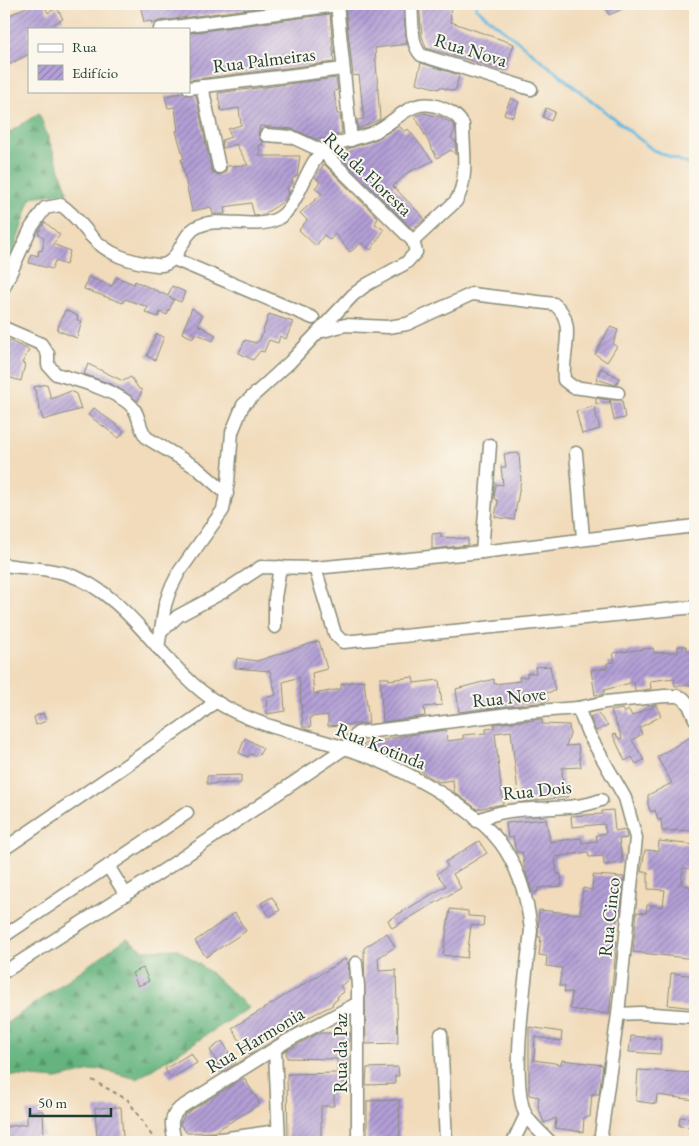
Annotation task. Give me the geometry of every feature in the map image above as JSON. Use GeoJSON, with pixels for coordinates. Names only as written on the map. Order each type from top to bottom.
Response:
{"type":"FeatureCollection","features":[{"type":"Feature","properties":{"kind":"street"},"geometry":{"type":"LineString","coordinates":[[167,28],[337,4],[351,140]]}},
{"type":"Feature","properties":{"kind":"street","name":"Rua Nova"},"geometry":{"type":"LineString","coordinates":[[411,4],[416,49],[421,54],[531,89]]}},
{"type":"Feature","properties":{"kind":"street","name":"Rua Palmeiras"},"geometry":{"type":"LineString","coordinates":[[190,88],[343,69]]}},
{"type":"Feature","properties":{"kind":"street"},"geometry":{"type":"LineString","coordinates":[[202,86],[219,167]]}},
{"type":"Feature","properties":{"kind":"street"},"geometry":{"type":"LineString","coordinates":[[4,287],[31,228],[45,208],[52,205],[61,205],[69,210],[96,240],[118,257],[159,266],[174,259],[184,238],[198,226],[214,223],[261,222],[283,215],[322,151],[375,132],[419,104],[438,106],[455,114],[463,125],[463,180],[456,202],[413,241],[416,252],[410,259],[358,291],[244,405],[232,432],[227,494],[218,520],[188,558],[170,590],[165,605],[158,648]]}},
{"type":"Feature","properties":{"kind":"street","name":"Rua da Floresta"},"geometry":{"type":"LineString","coordinates":[[266,135],[292,137],[322,151],[413,241]]}},
{"type":"Feature","properties":{"kind":"street"},"geometry":{"type":"LineString","coordinates":[[174,259],[313,318]]}},
{"type":"Feature","properties":{"kind":"street"},"geometry":{"type":"LineString","coordinates":[[318,333],[335,326],[388,327],[407,324],[472,294],[554,304],[562,309],[567,324],[564,380],[573,386],[618,392]]}},
{"type":"Feature","properties":{"kind":"street"},"geometry":{"type":"LineString","coordinates":[[4,328],[41,344],[48,354],[48,366],[56,374],[100,389],[125,401],[133,407],[142,433],[147,438],[197,468],[227,494]]}},
{"type":"Feature","properties":{"kind":"street"},"geometry":{"type":"LineString","coordinates":[[482,552],[490,445]]}},
{"type":"Feature","properties":{"kind":"street"},"geometry":{"type":"LineString","coordinates":[[576,453],[583,538]]}},
{"type":"Feature","properties":{"kind":"street"},"geometry":{"type":"LineString","coordinates":[[162,631],[178,616],[223,592],[261,567],[316,568],[482,552],[583,538],[695,526]]}},
{"type":"Feature","properties":{"kind":"street","name":"Rua Kotinda"},"geometry":{"type":"LineString","coordinates":[[4,565],[68,574],[86,583],[120,608],[188,680],[216,701],[260,724],[345,748],[417,778],[477,821],[506,851],[524,892],[531,930],[518,1056],[518,1075],[526,1116]]}},
{"type":"Feature","properties":{"kind":"street"},"geometry":{"type":"LineString","coordinates":[[275,627],[274,598],[280,567]]}},
{"type":"Feature","properties":{"kind":"street"},"geometry":{"type":"LineString","coordinates":[[316,568],[335,634],[342,642],[695,607]]}},
{"type":"Feature","properties":{"kind":"street","name":"Rua Nove"},"geometry":{"type":"LineString","coordinates":[[4,972],[126,894],[345,748],[358,733],[367,730],[418,727],[525,712],[578,708],[606,702],[665,696],[683,698],[689,705],[695,720]]}},
{"type":"Feature","properties":{"kind":"street"},"geometry":{"type":"LineString","coordinates":[[4,849],[198,716],[216,701]]}},
{"type":"Feature","properties":{"kind":"street","name":"Rua Cinco"},"geometry":{"type":"LineString","coordinates":[[578,708],[588,733],[625,798],[636,838],[618,1014],[600,1142]]}},
{"type":"Feature","properties":{"kind":"street","name":"Rua Dois"},"geometry":{"type":"LineString","coordinates":[[477,821],[500,812],[575,806],[601,800]]}},
{"type":"Feature","properties":{"kind":"street"},"geometry":{"type":"LineString","coordinates":[[4,936],[187,813]]}},
{"type":"Feature","properties":{"kind":"street"},"geometry":{"type":"LineString","coordinates":[[108,866],[126,894]]}},
{"type":"Feature","properties":{"kind":"street","name":"Rua da Paz"},"geometry":{"type":"LineString","coordinates":[[356,963],[358,1003],[358,1142]]}},
{"type":"Feature","properties":{"kind":"street","name":"Rua Harmonia"},"geometry":{"type":"LineString","coordinates":[[175,1142],[171,1122],[176,1112],[275,1050],[358,1003]]}},
{"type":"Feature","properties":{"kind":"street"},"geometry":{"type":"LineString","coordinates":[[618,1014],[640,1012],[695,1017]]}},
{"type":"Feature","properties":{"kind":"street"},"geometry":{"type":"LineString","coordinates":[[441,1034],[446,1142]]}},
{"type":"Feature","properties":{"kind":"street"},"geometry":{"type":"LineString","coordinates":[[199,1142],[278,1137],[275,1050]]}},
{"type":"Feature","properties":{"kind":"street"},"geometry":{"type":"LineString","coordinates":[[513,1142],[526,1116],[550,1142]]}},
{"type":"Feature","properties":{"kind":"path"},"geometry":{"type":"LineString","coordinates":[[92,1080],[128,1100],[156,1142]]}},
{"type":"Feature","properties":{"kind":"green space"},"geometry":{"type":"Polygon","coordinates":[[[39,113],[68,192],[31,197],[8,269],[4,275],[4,136],[39,113]]]}},
{"type":"Feature","properties":{"kind":"green space"},"geometry":{"type":"Polygon","coordinates":[[[127,938],[143,950],[178,949],[211,973],[249,1008],[137,1079],[99,1069],[57,1079],[5,1075],[4,1025],[127,938]]]}},
{"type":"Feature","properties":{"kind":"building"},"geometry":{"type":"Polygon","coordinates":[[[32,4],[44,4],[48,13],[57,8],[63,19],[54,24],[56,28],[28,28],[28,55],[4,67],[4,18],[32,4]]]}},
{"type":"Feature","properties":{"kind":"building"},"geometry":{"type":"Polygon","coordinates":[[[140,4],[286,4],[159,21],[152,24],[151,21],[144,22],[140,4]]]}},
{"type":"Feature","properties":{"kind":"building"},"geometry":{"type":"Polygon","coordinates":[[[345,4],[403,4],[407,44],[375,48],[380,119],[358,129],[357,120],[364,119],[359,75],[353,76],[345,4]]]}},
{"type":"Feature","properties":{"kind":"building"},"geometry":{"type":"Polygon","coordinates":[[[419,4],[450,4],[451,22],[514,44],[505,70],[426,48],[422,36],[419,4]]]}},
{"type":"Feature","properties":{"kind":"building"},"geometry":{"type":"Polygon","coordinates":[[[604,4],[634,4],[609,15],[604,4]]]}},
{"type":"Feature","properties":{"kind":"building"},"geometry":{"type":"Polygon","coordinates":[[[330,14],[334,62],[190,80],[190,33],[330,14]]]}},
{"type":"Feature","properties":{"kind":"building"},"geometry":{"type":"Polygon","coordinates":[[[421,63],[459,75],[456,89],[453,91],[440,87],[439,89],[416,83],[421,63]]]}},
{"type":"Feature","properties":{"kind":"building"},"geometry":{"type":"Polygon","coordinates":[[[336,78],[338,90],[334,91],[337,114],[340,114],[342,133],[329,138],[315,139],[293,129],[260,126],[258,135],[262,145],[259,145],[260,156],[300,156],[297,176],[292,179],[293,184],[287,188],[289,193],[283,202],[264,214],[254,215],[251,203],[224,207],[225,214],[213,214],[211,207],[192,211],[181,159],[184,159],[176,131],[178,131],[175,107],[168,108],[165,96],[183,93],[196,95],[211,169],[213,173],[220,175],[225,173],[227,166],[248,165],[236,144],[223,148],[222,140],[231,137],[228,129],[241,125],[239,108],[221,111],[218,93],[336,78]]]}},
{"type":"Feature","properties":{"kind":"building"},"geometry":{"type":"Polygon","coordinates":[[[511,98],[519,102],[513,117],[504,114],[511,98]]]}},
{"type":"Feature","properties":{"kind":"building"},"geometry":{"type":"Polygon","coordinates":[[[546,108],[555,112],[551,121],[543,117],[546,108]]]}},
{"type":"Feature","properties":{"kind":"building"},"geometry":{"type":"Polygon","coordinates":[[[424,113],[441,117],[453,124],[455,129],[451,138],[456,142],[456,155],[451,150],[437,158],[415,116],[424,113]]]}},
{"type":"Feature","properties":{"kind":"building"},"geometry":{"type":"Polygon","coordinates":[[[399,126],[405,132],[408,129],[433,161],[407,173],[393,186],[425,219],[412,229],[336,153],[377,139],[399,126]]]}},
{"type":"Feature","properties":{"kind":"building"},"geometry":{"type":"Polygon","coordinates":[[[324,164],[378,218],[375,224],[384,230],[371,250],[361,243],[350,252],[335,234],[330,240],[324,235],[316,246],[299,230],[307,220],[300,213],[322,194],[315,188],[320,182],[315,177],[324,164]]]}},
{"type":"Feature","properties":{"kind":"building"},"geometry":{"type":"Polygon","coordinates":[[[45,222],[60,235],[53,244],[70,251],[66,265],[55,261],[52,269],[29,263],[31,254],[38,256],[39,250],[42,251],[44,238],[38,233],[45,222]]]}},
{"type":"Feature","properties":{"kind":"building"},"geometry":{"type":"Polygon","coordinates":[[[88,277],[112,286],[116,277],[134,284],[135,281],[168,296],[172,286],[185,292],[181,302],[174,299],[167,315],[160,312],[158,317],[145,312],[148,307],[125,299],[123,303],[84,289],[88,277]]]}},
{"type":"Feature","properties":{"kind":"building"},"geometry":{"type":"Polygon","coordinates":[[[192,308],[202,316],[198,325],[216,335],[213,341],[195,333],[193,338],[182,333],[192,308]]]}},
{"type":"Feature","properties":{"kind":"building"},"geometry":{"type":"Polygon","coordinates":[[[65,310],[78,316],[77,320],[82,321],[77,338],[57,330],[65,310]]]}},
{"type":"Feature","properties":{"kind":"building"},"geometry":{"type":"Polygon","coordinates":[[[269,314],[293,322],[286,339],[280,336],[278,343],[269,340],[264,352],[260,351],[253,360],[239,353],[245,340],[256,343],[260,340],[269,314]]]}},
{"type":"Feature","properties":{"kind":"building"},"geometry":{"type":"Polygon","coordinates":[[[610,327],[618,330],[613,344],[617,346],[607,362],[595,354],[610,327]]]}},
{"type":"Feature","properties":{"kind":"building"},"geometry":{"type":"Polygon","coordinates":[[[156,334],[164,337],[155,360],[147,356],[156,334]]]}},
{"type":"Feature","properties":{"kind":"building"},"geometry":{"type":"Polygon","coordinates":[[[4,338],[29,350],[22,363],[25,364],[21,381],[4,376],[4,338]]]}},
{"type":"Feature","properties":{"kind":"building"},"geometry":{"type":"Polygon","coordinates":[[[88,364],[123,381],[131,377],[139,389],[142,390],[138,401],[113,385],[84,374],[88,364]]]}},
{"type":"Feature","properties":{"kind":"building"},"geometry":{"type":"Polygon","coordinates":[[[601,368],[619,378],[616,385],[596,379],[601,368]]]}},
{"type":"Feature","properties":{"kind":"building"},"geometry":{"type":"Polygon","coordinates":[[[47,384],[51,399],[71,391],[76,394],[81,409],[43,420],[34,387],[47,384]]]}},
{"type":"Feature","properties":{"kind":"building"},"geometry":{"type":"Polygon","coordinates":[[[596,398],[610,400],[609,403],[596,404],[596,398]]]}},
{"type":"Feature","properties":{"kind":"building"},"geometry":{"type":"Polygon","coordinates":[[[610,400],[622,400],[625,418],[614,420],[610,400]]]}},
{"type":"Feature","properties":{"kind":"building"},"geometry":{"type":"Polygon","coordinates":[[[594,406],[600,429],[582,434],[576,411],[594,406]]]}},
{"type":"Feature","properties":{"kind":"building"},"geometry":{"type":"Polygon","coordinates":[[[94,408],[124,431],[119,438],[88,415],[94,408]]]}},
{"type":"Feature","properties":{"kind":"building"},"geometry":{"type":"Polygon","coordinates":[[[519,453],[521,480],[514,520],[495,517],[498,501],[494,498],[496,484],[503,485],[501,467],[506,467],[504,454],[519,453]]]}},
{"type":"Feature","properties":{"kind":"building"},"geometry":{"type":"Polygon","coordinates":[[[441,533],[441,537],[468,539],[468,545],[432,549],[432,534],[441,533]]]}},
{"type":"Feature","properties":{"kind":"building"},"geometry":{"type":"Polygon","coordinates":[[[319,641],[327,669],[312,673],[314,694],[341,689],[341,684],[364,680],[369,723],[328,726],[328,715],[310,717],[311,727],[303,727],[299,677],[283,682],[285,711],[267,714],[266,698],[276,695],[270,671],[235,668],[237,658],[257,661],[319,641]]]}},
{"type":"Feature","properties":{"kind":"building"},"geometry":{"type":"Polygon","coordinates":[[[678,646],[686,646],[687,650],[695,649],[695,685],[675,686],[674,678],[650,681],[651,689],[635,691],[634,682],[604,690],[604,694],[595,695],[591,670],[608,668],[607,663],[615,662],[613,653],[653,648],[654,653],[678,652],[678,646]]]}},
{"type":"Feature","properties":{"kind":"building"},"geometry":{"type":"Polygon","coordinates":[[[550,666],[555,691],[545,693],[546,702],[459,712],[456,689],[494,679],[494,684],[520,681],[519,677],[527,677],[527,673],[536,673],[535,667],[550,666]]]}},
{"type":"Feature","properties":{"kind":"building"},"geometry":{"type":"Polygon","coordinates":[[[413,677],[414,683],[439,680],[442,705],[424,707],[425,716],[383,722],[380,678],[389,678],[389,680],[413,677]]]}},
{"type":"Feature","properties":{"kind":"building"},"geometry":{"type":"Polygon","coordinates":[[[656,705],[661,716],[639,728],[642,734],[632,740],[644,760],[636,764],[632,757],[625,761],[613,735],[615,734],[620,739],[622,738],[611,711],[622,709],[624,713],[629,710],[632,716],[656,705]]]}},
{"type":"Feature","properties":{"kind":"building"},"geometry":{"type":"Polygon","coordinates":[[[43,713],[46,721],[36,725],[34,717],[43,713]]]}},
{"type":"Feature","properties":{"kind":"building"},"geometry":{"type":"Polygon","coordinates":[[[598,714],[608,725],[596,731],[590,717],[598,714]]]}},
{"type":"Feature","properties":{"kind":"building"},"geometry":{"type":"Polygon","coordinates":[[[542,719],[542,724],[569,725],[570,735],[566,746],[578,745],[581,767],[562,768],[563,785],[566,785],[568,797],[519,802],[511,731],[495,733],[503,804],[477,809],[454,792],[453,780],[439,782],[428,776],[416,767],[415,759],[410,759],[409,755],[393,758],[360,745],[402,736],[446,730],[447,741],[463,739],[463,735],[486,733],[486,729],[494,728],[494,724],[542,719]]]}},
{"type":"Feature","properties":{"kind":"building"},"geometry":{"type":"Polygon","coordinates":[[[692,736],[695,741],[695,827],[692,830],[662,831],[661,819],[658,820],[655,810],[651,812],[648,805],[648,795],[672,783],[657,757],[692,736]]]}},
{"type":"Feature","properties":{"kind":"building"},"geometry":{"type":"Polygon","coordinates":[[[245,738],[263,748],[259,755],[250,754],[248,757],[239,753],[245,738]]]}},
{"type":"Feature","properties":{"kind":"building"},"geometry":{"type":"Polygon","coordinates":[[[241,775],[241,783],[207,784],[207,776],[241,775]]]}},
{"type":"Feature","properties":{"kind":"building"},"geometry":{"type":"Polygon","coordinates":[[[613,810],[615,831],[625,829],[627,838],[619,839],[623,863],[604,865],[603,856],[589,857],[588,852],[555,857],[557,874],[561,874],[562,886],[538,888],[538,892],[532,892],[522,852],[516,852],[513,837],[508,838],[506,823],[546,819],[550,842],[581,838],[582,843],[597,841],[596,835],[606,833],[604,824],[572,827],[571,816],[602,814],[602,811],[613,810]]]}},
{"type":"Feature","properties":{"kind":"building"},"geometry":{"type":"Polygon","coordinates":[[[479,841],[487,853],[453,874],[461,888],[392,928],[388,920],[446,886],[437,874],[448,866],[445,862],[479,841]]]}},
{"type":"Feature","properties":{"kind":"building"},"geometry":{"type":"Polygon","coordinates":[[[659,841],[695,845],[695,869],[683,868],[681,884],[695,888],[695,959],[633,952],[637,912],[646,913],[647,905],[663,907],[665,890],[648,889],[648,872],[641,872],[645,850],[658,851],[659,841]]]}},
{"type":"Feature","properties":{"kind":"building"},"geometry":{"type":"Polygon","coordinates":[[[593,875],[624,877],[620,917],[617,917],[616,924],[612,924],[610,940],[617,941],[609,1014],[570,1009],[572,992],[564,992],[565,986],[559,986],[562,968],[546,966],[547,956],[539,955],[541,937],[538,937],[539,910],[580,914],[583,888],[592,890],[593,875]]]}},
{"type":"Feature","properties":{"kind":"building"},"geometry":{"type":"Polygon","coordinates":[[[272,897],[280,910],[270,917],[261,903],[272,897]]]}},
{"type":"Feature","properties":{"kind":"building"},"geometry":{"type":"Polygon","coordinates":[[[450,909],[468,911],[468,916],[484,917],[483,926],[471,925],[467,958],[443,955],[450,909]]]}},
{"type":"Feature","properties":{"kind":"building"},"geometry":{"type":"Polygon","coordinates":[[[235,913],[246,931],[206,957],[195,941],[235,913]]]}},
{"type":"Feature","properties":{"kind":"building"},"geometry":{"type":"Polygon","coordinates":[[[387,933],[395,947],[378,958],[379,971],[396,970],[398,1043],[366,1044],[364,948],[387,933]]]}},
{"type":"Feature","properties":{"kind":"building"},"geometry":{"type":"Polygon","coordinates":[[[345,959],[348,963],[349,980],[340,986],[344,992],[337,997],[338,999],[332,1003],[333,1005],[297,1023],[299,1026],[249,1055],[232,1028],[345,959]]]}},
{"type":"Feature","properties":{"kind":"building"},"geometry":{"type":"Polygon","coordinates":[[[143,968],[149,981],[138,986],[132,973],[143,968]]]}},
{"type":"Feature","properties":{"kind":"building"},"geometry":{"type":"Polygon","coordinates":[[[671,973],[695,976],[695,1008],[668,1005],[671,973]]]}},
{"type":"Feature","properties":{"kind":"building"},"geometry":{"type":"Polygon","coordinates":[[[529,1027],[562,1032],[561,1041],[535,1037],[534,1060],[561,1064],[562,1060],[603,1065],[599,1094],[592,1094],[590,1117],[584,1117],[583,1132],[555,1128],[556,1118],[544,1123],[538,1106],[539,1097],[529,1095],[529,1027]]]}},
{"type":"Feature","properties":{"kind":"building"},"geometry":{"type":"Polygon","coordinates":[[[319,1033],[350,1033],[350,1041],[346,1041],[344,1089],[334,1089],[334,1106],[321,1106],[321,1142],[288,1142],[287,1074],[337,1073],[337,1059],[287,1058],[286,1051],[319,1033]]]}},
{"type":"Feature","properties":{"kind":"building"},"geometry":{"type":"Polygon","coordinates":[[[631,1036],[661,1039],[660,1054],[629,1052],[631,1036]]]}},
{"type":"Feature","properties":{"kind":"building"},"geometry":{"type":"Polygon","coordinates":[[[222,1041],[236,1064],[222,1072],[210,1050],[222,1041]]]}},
{"type":"Feature","properties":{"kind":"building"},"geometry":{"type":"Polygon","coordinates":[[[191,1053],[197,1063],[171,1078],[165,1069],[191,1053]]]}},
{"type":"Feature","properties":{"kind":"building"},"geometry":{"type":"Polygon","coordinates":[[[398,1067],[399,1076],[395,1076],[395,1084],[366,1085],[367,1068],[398,1067]]]}},
{"type":"Feature","properties":{"kind":"building"},"geometry":{"type":"Polygon","coordinates":[[[638,1070],[695,1073],[695,1100],[657,1095],[656,1104],[636,1101],[638,1070]]]}},
{"type":"Feature","properties":{"kind":"building"},"geometry":{"type":"Polygon","coordinates":[[[244,1078],[260,1104],[214,1132],[187,1133],[180,1124],[185,1114],[244,1078]]]}},
{"type":"Feature","properties":{"kind":"building"},"geometry":{"type":"Polygon","coordinates":[[[399,1100],[400,1139],[367,1140],[367,1101],[399,1100]]]}},
{"type":"Feature","properties":{"kind":"building"},"geometry":{"type":"Polygon","coordinates":[[[121,1107],[123,1139],[97,1140],[95,1108],[121,1107]]]}},
{"type":"Feature","properties":{"kind":"building"},"geometry":{"type":"Polygon","coordinates":[[[43,1111],[44,1136],[36,1136],[36,1142],[4,1142],[4,1127],[27,1124],[27,1112],[43,1111]]]}},
{"type":"Feature","properties":{"kind":"building"},"geometry":{"type":"Polygon","coordinates":[[[680,1117],[692,1118],[692,1127],[679,1126],[680,1117]]]}},
{"type":"Feature","properties":{"kind":"waterway"},"geometry":{"type":"LineString","coordinates":[[476,4],[476,8],[653,150],[695,167]]}}]}
